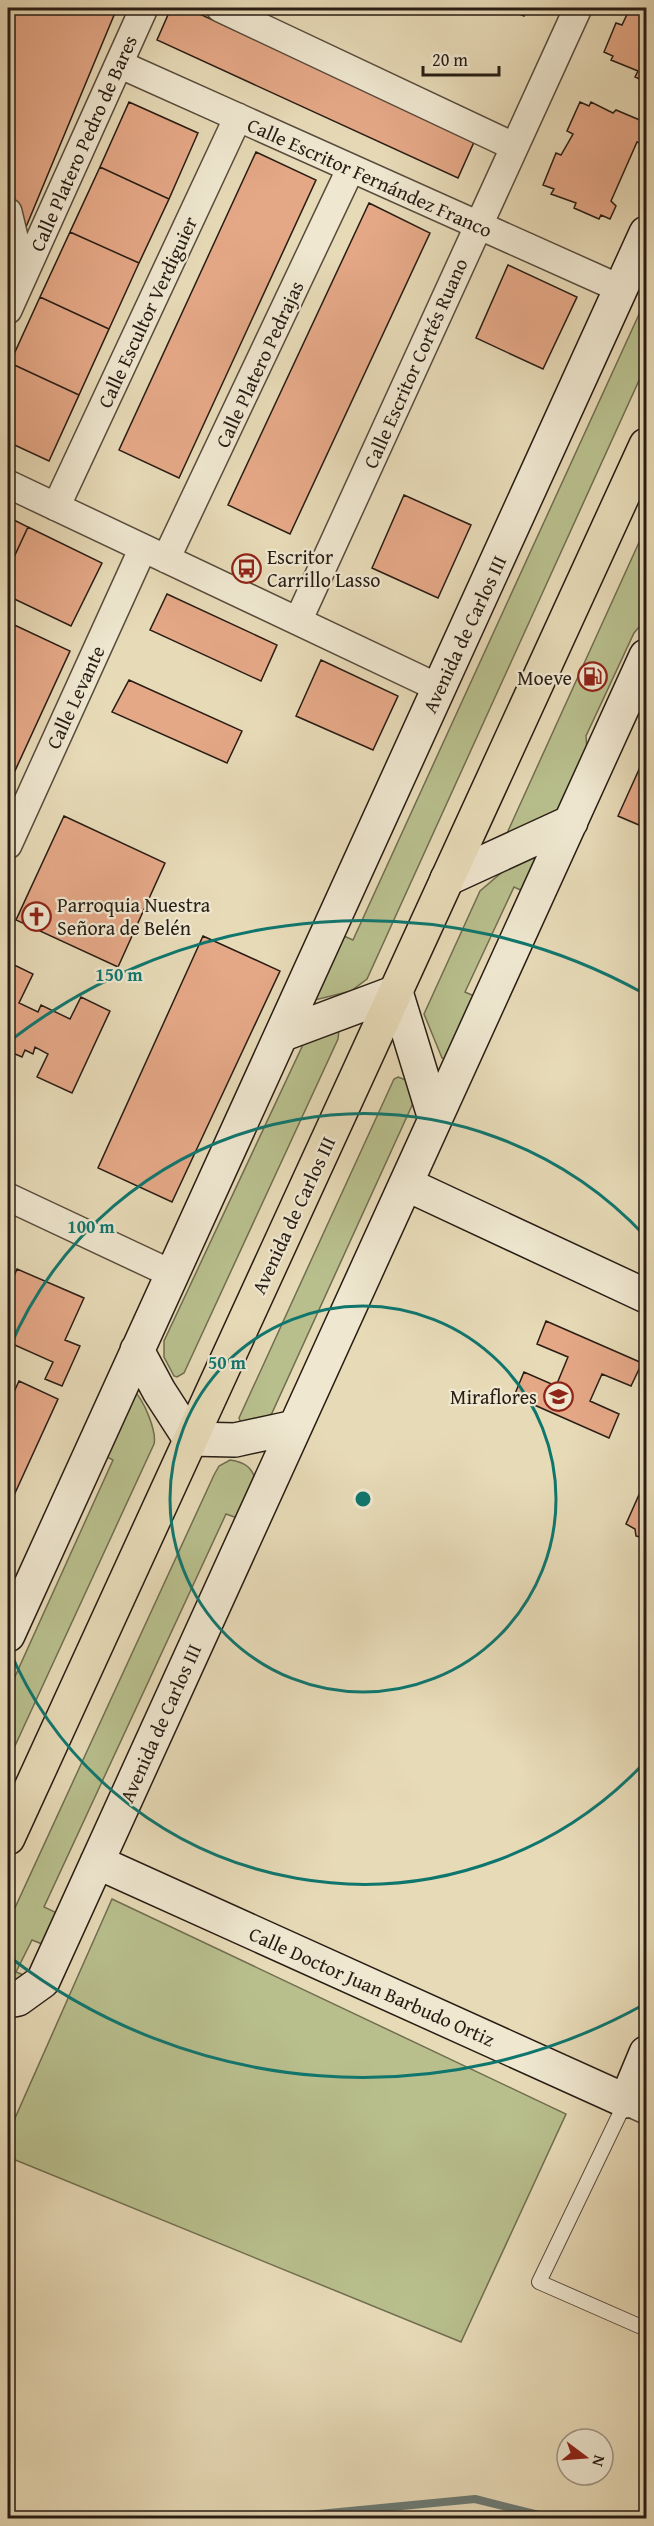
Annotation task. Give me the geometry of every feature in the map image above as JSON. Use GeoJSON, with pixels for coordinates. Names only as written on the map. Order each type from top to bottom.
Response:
{"type":"FeatureCollection","features":[{"type":"Feature","properties":{"kind":"main road","name":"Avenida de Carlos III"},"geometry":{"type":"LineString","coordinates":[[8,1838],[646,445]]}},
{"type":"Feature","properties":{"kind":"street","name":"Calle Platero Pedro de Bares"},"geometry":{"type":"LineString","coordinates":[[8,310],[144,8]]}},
{"type":"Feature","properties":{"kind":"street"},"geometry":{"type":"LineString","coordinates":[[220,8],[513,146]]}},
{"type":"Feature","properties":{"kind":"street","name":"Calle Escritor Cortés Ruano"},"geometry":{"type":"LineString","coordinates":[[298,621],[578,8]]}},
{"type":"Feature","properties":{"kind":"street","name":"Calle Escritor Fernández Franco"},"geometry":{"type":"LineString","coordinates":[[119,64],[621,289]]}},
{"type":"Feature","properties":{"kind":"street","name":"Calle Escultor Verdiguier"},"geometry":{"type":"LineString","coordinates":[[56,507],[238,117]]}},
{"type":"Feature","properties":{"kind":"street","name":"Calle Platero Pedrajas"},"geometry":{"type":"LineString","coordinates":[[155,554],[351,168]]}},
{"type":"Feature","properties":{"kind":"street"},"geometry":{"type":"LineString","coordinates":[[8,212],[23,275]]}},
{"type":"Feature","properties":{"kind":"street","name":"Avenida de Carlos III"},"geometry":{"type":"LineString","coordinates":[[8,1635],[646,233]]}},
{"type":"Feature","properties":{"kind":"street"},"geometry":{"type":"LineString","coordinates":[[8,484],[439,688]]}},
{"type":"Feature","properties":{"kind":"street","name":"Calle Levante"},"geometry":{"type":"LineString","coordinates":[[8,845],[155,554]]}},
{"type":"Feature","properties":{"kind":"street","name":"Avenida de Carlos III"},"geometry":{"type":"LineString","coordinates":[[8,2001],[18,1999],[43,1981],[646,656]]}},
{"type":"Feature","properties":{"kind":"street"},"geometry":{"type":"LineString","coordinates":[[447,879],[571,822]]}},
{"type":"Feature","properties":{"kind":"street"},"geometry":{"type":"LineString","coordinates":[[281,1035],[396,992],[435,1119]]}},
{"type":"Feature","properties":{"kind":"street"},"geometry":{"type":"LineString","coordinates":[[406,1184],[646,1296]]}},
{"type":"Feature","properties":{"kind":"street"},"geometry":{"type":"LineString","coordinates":[[8,1197],[172,1274]]}},
{"type":"Feature","properties":{"kind":"street"},"geometry":{"type":"LineString","coordinates":[[137,1350],[159,1391],[190,1439],[236,1440],[295,1427]]}},
{"type":"Feature","properties":{"kind":"street","name":"Calle Doctor Juan Barbudo Ortiz"},"geometry":{"type":"LineString","coordinates":[[97,1862],[636,2105]]}},
{"type":"Feature","properties":{"kind":"street"},"geometry":{"type":"LineString","coordinates":[[636,2105],[646,2053]]}},
{"type":"Feature","properties":{"kind":"lane"},"geometry":{"type":"LineString","coordinates":[[636,2105],[539,2282],[646,2329]]}},
{"type":"Feature","properties":{"kind":"green space"},"geometry":{"type":"Polygon","coordinates":[[[646,299],[646,365],[367,979],[351,991],[315,1000],[337,933],[353,940],[646,299]]]}},
{"type":"Feature","properties":{"kind":"green space"},"geometry":{"type":"Polygon","coordinates":[[[646,527],[646,619],[634,633],[586,736],[588,766],[563,818],[509,834],[508,831],[646,527]]]}},
{"type":"Feature","properties":{"kind":"green space"},"geometry":{"type":"Polygon","coordinates":[[[543,853],[527,893],[514,887],[465,992],[479,998],[446,1060],[442,1058],[424,1014],[480,891],[507,868],[543,853]]]}},
{"type":"Feature","properties":{"kind":"green space"},"geometry":{"type":"Polygon","coordinates":[[[339,1029],[338,1039],[184,1373],[177,1377],[174,1376],[164,1357],[164,1341],[308,1034],[339,1029]]]}},
{"type":"Feature","properties":{"kind":"green space"},"geometry":{"type":"Polygon","coordinates":[[[398,1077],[406,1080],[414,1101],[272,1413],[264,1421],[242,1425],[239,1418],[394,1079],[398,1077]]]}},
{"type":"Feature","properties":{"kind":"green space"},"geometry":{"type":"Polygon","coordinates":[[[134,1391],[149,1416],[154,1432],[154,1444],[8,1761],[8,1692],[113,1460],[96,1451],[134,1391]]]}},
{"type":"Feature","properties":{"kind":"green space"},"geometry":{"type":"Polygon","coordinates":[[[230,1460],[248,1467],[256,1484],[240,1519],[226,1514],[44,1907],[61,1915],[47,1946],[32,1940],[16,1972],[32,1978],[8,1991],[8,1923],[214,1475],[219,1466],[230,1460]]]}},
{"type":"Feature","properties":{"kind":"green space"},"geometry":{"type":"Polygon","coordinates":[[[112,1899],[566,2114],[461,2342],[8,2157],[8,2134],[112,1899]]]}},
{"type":"Feature","properties":{"kind":"building"},"geometry":{"type":"Polygon","coordinates":[[[8,8],[117,8],[26,227],[12,221],[8,199],[8,8]]]}},
{"type":"Feature","properties":{"kind":"building"},"geometry":{"type":"Polygon","coordinates":[[[171,8],[187,8],[474,142],[458,178],[157,40],[171,8]]]}},
{"type":"Feature","properties":{"kind":"building"},"geometry":{"type":"Polygon","coordinates":[[[506,8],[528,8],[524,16],[506,8]]]}},
{"type":"Feature","properties":{"kind":"building"},"geometry":{"type":"Polygon","coordinates":[[[630,8],[646,8],[646,82],[635,77],[638,71],[611,60],[613,56],[604,52],[616,23],[622,25],[630,8]]]}},
{"type":"Feature","properties":{"kind":"building"},"geometry":{"type":"Polygon","coordinates":[[[129,102],[198,133],[169,199],[100,167],[129,102]]]}},
{"type":"Feature","properties":{"kind":"building"},"geometry":{"type":"Polygon","coordinates":[[[580,102],[589,106],[591,102],[613,113],[616,110],[642,121],[640,125],[646,127],[645,145],[637,142],[611,201],[616,206],[610,219],[601,215],[599,219],[574,208],[576,203],[551,194],[554,189],[543,185],[556,153],[561,155],[573,134],[567,131],[580,102]]]}},
{"type":"Feature","properties":{"kind":"building"},"geometry":{"type":"Polygon","coordinates":[[[256,152],[316,180],[179,478],[119,450],[256,152]]]}},
{"type":"Feature","properties":{"kind":"building"},"geometry":{"type":"Polygon","coordinates":[[[100,167],[169,199],[139,263],[70,232],[100,167]]]}},
{"type":"Feature","properties":{"kind":"building"},"geometry":{"type":"Polygon","coordinates":[[[369,203],[430,233],[290,534],[228,505],[369,203]]]}},
{"type":"Feature","properties":{"kind":"building"},"geometry":{"type":"Polygon","coordinates":[[[70,232],[139,263],[109,329],[40,297],[70,232]]]}},
{"type":"Feature","properties":{"kind":"building"},"geometry":{"type":"Polygon","coordinates":[[[508,265],[577,297],[543,369],[476,338],[508,265]]]}},
{"type":"Feature","properties":{"kind":"building"},"geometry":{"type":"Polygon","coordinates":[[[40,297],[109,329],[79,395],[10,363],[40,297]]]}},
{"type":"Feature","properties":{"kind":"building"},"geometry":{"type":"Polygon","coordinates":[[[10,363],[79,395],[49,461],[8,442],[8,368],[10,363]]]}},
{"type":"Feature","properties":{"kind":"building"},"geometry":{"type":"Polygon","coordinates":[[[404,495],[471,525],[438,598],[372,568],[404,495]]]}},
{"type":"Feature","properties":{"kind":"building"},"geometry":{"type":"Polygon","coordinates":[[[8,517],[28,527],[8,570],[8,517]]]}},
{"type":"Feature","properties":{"kind":"building"},"geometry":{"type":"Polygon","coordinates":[[[28,527],[102,563],[71,626],[8,596],[8,570],[28,527]]]}},
{"type":"Feature","properties":{"kind":"building"},"geometry":{"type":"Polygon","coordinates":[[[167,594],[277,645],[261,681],[150,630],[167,594]]]}},
{"type":"Feature","properties":{"kind":"building"},"geometry":{"type":"Polygon","coordinates":[[[8,622],[70,651],[8,786],[8,622]]]}},
{"type":"Feature","properties":{"kind":"building"},"geometry":{"type":"Polygon","coordinates":[[[321,660],[398,696],[373,750],[296,716],[321,660]]]}},
{"type":"Feature","properties":{"kind":"building"},"geometry":{"type":"Polygon","coordinates":[[[129,680],[242,731],[227,763],[112,712],[129,680]]]}},
{"type":"Feature","properties":{"kind":"building"},"geometry":{"type":"Polygon","coordinates":[[[646,754],[646,828],[618,816],[646,754]]]}},
{"type":"Feature","properties":{"kind":"building"},"geometry":{"type":"Polygon","coordinates":[[[64,816],[165,863],[118,967],[16,920],[64,816]]]}},
{"type":"Feature","properties":{"kind":"building"},"geometry":{"type":"Polygon","coordinates":[[[203,936],[280,971],[172,1202],[98,1168],[203,936]]]}},
{"type":"Feature","properties":{"kind":"building"},"geometry":{"type":"Polygon","coordinates":[[[8,962],[33,974],[19,1003],[38,1012],[41,1005],[70,1019],[81,997],[110,1011],[72,1093],[37,1077],[48,1054],[35,1047],[33,1054],[25,1050],[22,1057],[8,1051],[8,962]]]}},
{"type":"Feature","properties":{"kind":"building"},"geometry":{"type":"Polygon","coordinates":[[[17,1269],[84,1298],[65,1340],[80,1346],[62,1386],[45,1379],[53,1362],[8,1342],[8,1290],[17,1269]]]}},
{"type":"Feature","properties":{"kind":"building"},"geometry":{"type":"Polygon","coordinates":[[[546,1321],[642,1363],[631,1386],[602,1374],[590,1401],[619,1414],[609,1438],[514,1396],[524,1372],[556,1386],[568,1357],[537,1344],[546,1321]]]}},
{"type":"Feature","properties":{"kind":"building"},"geometry":{"type":"Polygon","coordinates":[[[19,1381],[58,1399],[10,1504],[8,1503],[8,1405],[19,1381]]]}},
{"type":"Feature","properties":{"kind":"building"},"geometry":{"type":"Polygon","coordinates":[[[646,1479],[646,1536],[643,1538],[636,1536],[635,1529],[626,1524],[646,1479]]]}},
{"type":"Feature","properties":{"kind":"waterway"},"geometry":{"type":"LineString","coordinates":[[277,2518],[475,2499],[551,2518]]}},
{"type":"Feature","properties":{"kind":"place","name":"Escritor Carrillo Lasso"},"geometry":{"type":"Point","coordinates":[246,568]}},
{"type":"Feature","properties":{"kind":"place","name":"Moeve"},"geometry":{"type":"Point","coordinates":[593,677]}},
{"type":"Feature","properties":{"kind":"place","name":"Parroquia Nuestra Señora de Belén"},"geometry":{"type":"Point","coordinates":[36,916]}},
{"type":"Feature","properties":{"kind":"place","name":"Miraflores"},"geometry":{"type":"Point","coordinates":[558,1396]}}]}
